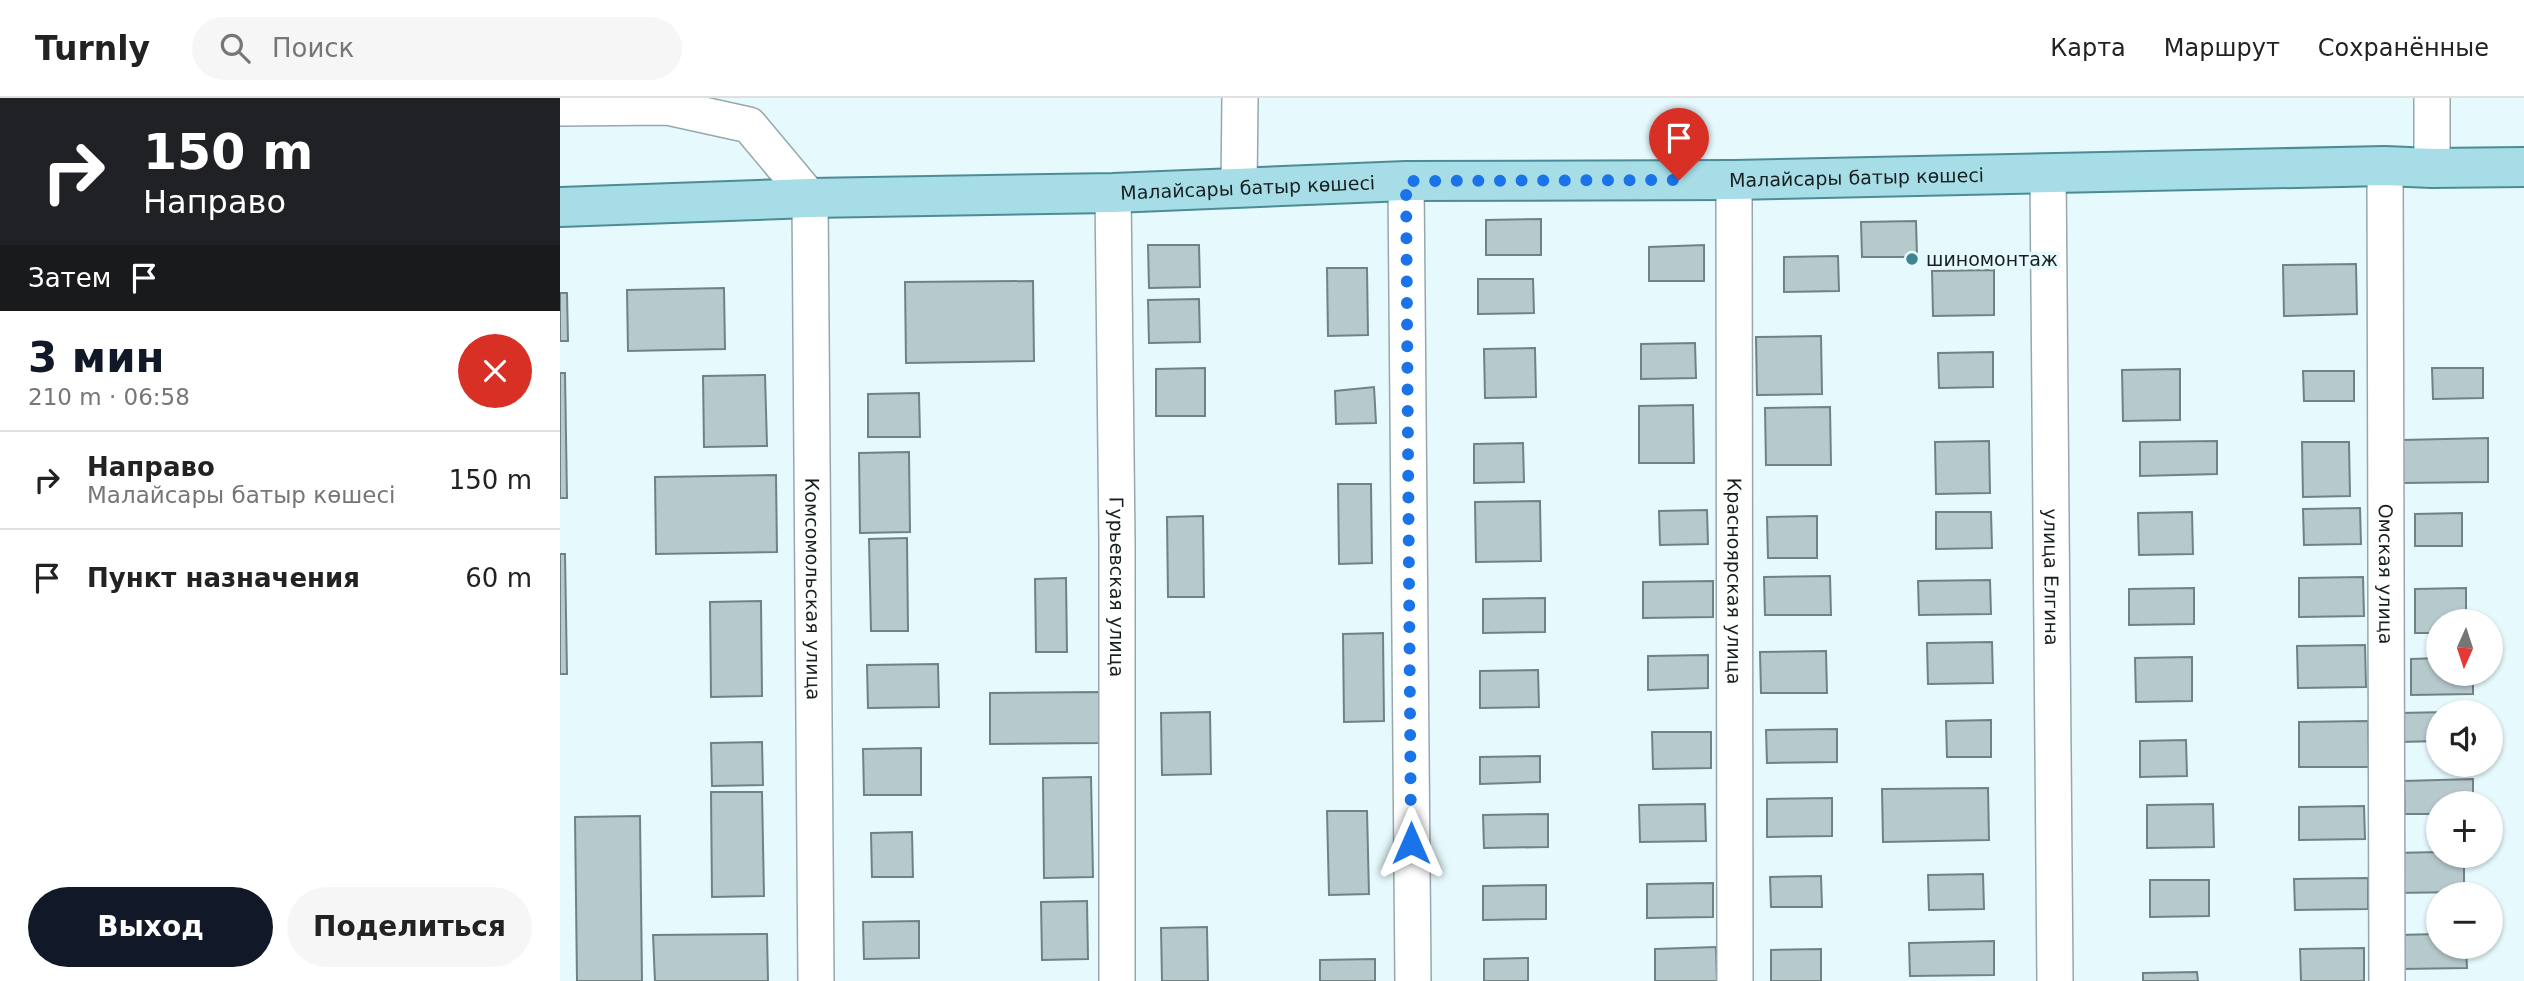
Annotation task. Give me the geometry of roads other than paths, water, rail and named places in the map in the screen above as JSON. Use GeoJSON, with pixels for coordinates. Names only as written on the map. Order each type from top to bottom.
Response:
{"type":"FeatureCollection","features":[{"type":"Feature","properties":{"kind":"main road","name":"Малайсары батыр көшесі"},"geometry":{"type":"LineString","coordinates":[[560,207],[810,198],[1113,193],[1406,181],[1734,180],[2385,166],[2524,167]]}},
{"type":"Feature","properties":{"kind":"street"},"geometry":{"type":"LineString","coordinates":[[1239,188],[1240,98]]}},
{"type":"Feature","properties":{"kind":"street"},"geometry":{"type":"LineString","coordinates":[[2432,98],[2432,168]]}},
{"type":"Feature","properties":{"kind":"street"},"geometry":{"type":"LineString","coordinates":[[560,108],[667,107],[748,125],[810,198]]}},
{"type":"Feature","properties":{"kind":"street","name":"Омская улица"},"geometry":{"type":"LineString","coordinates":[[2385,166],[2387,981]]}},
{"type":"Feature","properties":{"kind":"street","name":"улица Елгина"},"geometry":{"type":"LineString","coordinates":[[2048,173],[2054,981]]}},
{"type":"Feature","properties":{"kind":"street","name":"Красноярская улица"},"geometry":{"type":"LineString","coordinates":[[1734,180],[1735,981]]}},
{"type":"Feature","properties":{"kind":"street"},"geometry":{"type":"LineString","coordinates":[[1406,181],[1413,981]]}},
{"type":"Feature","properties":{"kind":"street","name":"Гурьевская улица"},"geometry":{"type":"LineString","coordinates":[[1113,193],[1117,541],[1117,981]]}},
{"type":"Feature","properties":{"kind":"street","name":"Комсомольская улица"},"geometry":{"type":"LineString","coordinates":[[810,198],[816,981]]}},
{"type":"Feature","properties":{"kind":"place","name":"шиномонтаж"},"geometry":{"type":"Point","coordinates":[1912,259]}}]}
